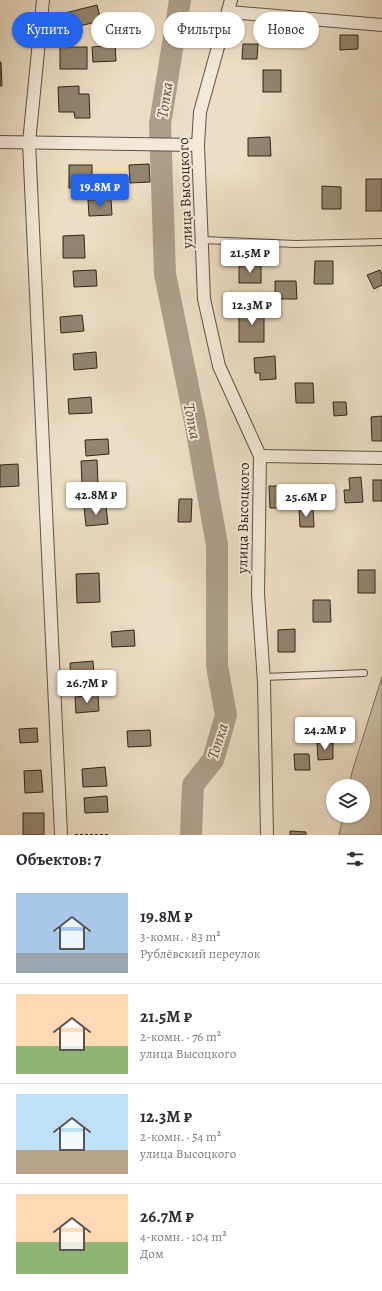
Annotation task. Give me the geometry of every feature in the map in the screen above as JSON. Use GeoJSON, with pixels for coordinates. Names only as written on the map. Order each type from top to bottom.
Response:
{"type":"FeatureCollection","features":[{"type":"Feature","properties":{"kind":"street"},"geometry":{"type":"LineString","coordinates":[[43,0],[29,142],[62,835]]}},
{"type":"Feature","properties":{"kind":"street"},"geometry":{"type":"LineString","coordinates":[[230,6],[382,25]]}},
{"type":"Feature","properties":{"kind":"street","name":"улица Высоцкого"},"geometry":{"type":"LineString","coordinates":[[230,6],[200,112],[198,146],[204,299],[219,366],[260,456],[258,594],[264,677],[267,835]]}},
{"type":"Feature","properties":{"kind":"street"},"geometry":{"type":"LineString","coordinates":[[0,142],[198,146]]}},
{"type":"Feature","properties":{"kind":"street"},"geometry":{"type":"LineString","coordinates":[[260,456],[382,458]]}},
{"type":"Feature","properties":{"kind":"lane"},"geometry":{"type":"LineString","coordinates":[[202,240],[296,244],[382,242]]}},
{"type":"Feature","properties":{"kind":"lane"},"geometry":{"type":"LineString","coordinates":[[264,677],[364,673]]}},
{"type":"Feature","properties":{"kind":"path"},"geometry":{"type":"LineString","coordinates":[[75,835],[110,835]]}},
{"type":"Feature","properties":{"kind":"shaded area"},"geometry":{"type":"Polygon","coordinates":[[[382,677],[382,835],[339,835],[342,823],[370,823],[370,779],[350,779],[382,677]]]}},
{"type":"Feature","properties":{"kind":"building"},"geometry":{"type":"Polygon","coordinates":[[[97,5],[99,12],[91,12],[91,23],[83,25],[83,12],[69,12],[97,5]]]}},
{"type":"Feature","properties":{"kind":"building"},"geometry":{"type":"Polygon","coordinates":[[[340,35],[358,35],[358,49],[340,50],[340,35]]]}},
{"type":"Feature","properties":{"kind":"building"},"geometry":{"type":"Polygon","coordinates":[[[245,44],[253,44],[253,48],[258,48],[257,59],[242,59],[243,48],[245,48],[245,44]]]}},
{"type":"Feature","properties":{"kind":"building"},"geometry":{"type":"Polygon","coordinates":[[[87,47],[87,69],[60,69],[60,48],[87,47]]]}},
{"type":"Feature","properties":{"kind":"building"},"geometry":{"type":"Polygon","coordinates":[[[92,48],[115,48],[116,61],[93,62],[92,48]]]}},
{"type":"Feature","properties":{"kind":"building"},"geometry":{"type":"Polygon","coordinates":[[[1,62],[2,86],[0,86],[1,62]]]}},
{"type":"Feature","properties":{"kind":"building"},"geometry":{"type":"Polygon","coordinates":[[[263,70],[281,70],[281,92],[263,92],[263,70]]]}},
{"type":"Feature","properties":{"kind":"building"},"geometry":{"type":"Polygon","coordinates":[[[79,86],[79,94],[89,94],[90,118],[75,118],[74,112],[59,112],[58,87],[79,86]]]}},
{"type":"Feature","properties":{"kind":"building"},"geometry":{"type":"Polygon","coordinates":[[[270,137],[271,156],[248,156],[248,138],[270,137]]]}},
{"type":"Feature","properties":{"kind":"building"},"geometry":{"type":"Polygon","coordinates":[[[149,164],[150,182],[130,183],[129,165],[149,164]]]}},
{"type":"Feature","properties":{"kind":"building"},"geometry":{"type":"Polygon","coordinates":[[[69,165],[92,165],[92,188],[69,188],[69,165]]]}},
{"type":"Feature","properties":{"kind":"building"},"geometry":{"type":"Polygon","coordinates":[[[366,179],[382,179],[382,211],[366,211],[366,179]]]}},
{"type":"Feature","properties":{"kind":"building"},"geometry":{"type":"Polygon","coordinates":[[[322,186],[341,187],[341,209],[322,209],[322,186]]]}},
{"type":"Feature","properties":{"kind":"building"},"geometry":{"type":"Polygon","coordinates":[[[111,199],[112,215],[89,216],[88,200],[111,199]]]}},
{"type":"Feature","properties":{"kind":"building"},"geometry":{"type":"Polygon","coordinates":[[[84,235],[85,258],[63,258],[63,236],[84,235]]]}},
{"type":"Feature","properties":{"kind":"building"},"geometry":{"type":"Polygon","coordinates":[[[315,261],[333,261],[333,284],[314,284],[315,261]]]}},
{"type":"Feature","properties":{"kind":"building"},"geometry":{"type":"Polygon","coordinates":[[[239,266],[261,266],[261,283],[239,283],[239,266]]]}},
{"type":"Feature","properties":{"kind":"building"},"geometry":{"type":"Polygon","coordinates":[[[96,270],[97,286],[74,287],[73,271],[96,270]]]}},
{"type":"Feature","properties":{"kind":"building"},"geometry":{"type":"Polygon","coordinates":[[[380,270],[382,275],[382,285],[374,289],[367,275],[380,270]]]}},
{"type":"Feature","properties":{"kind":"building"},"geometry":{"type":"Polygon","coordinates":[[[275,281],[296,281],[297,299],[275,299],[275,281]]]}},
{"type":"Feature","properties":{"kind":"building"},"geometry":{"type":"Polygon","coordinates":[[[239,311],[264,311],[264,342],[239,342],[239,311]]]}},
{"type":"Feature","properties":{"kind":"building"},"geometry":{"type":"Polygon","coordinates":[[[82,315],[84,331],[61,333],[60,317],[82,315]]]}},
{"type":"Feature","properties":{"kind":"building"},"geometry":{"type":"Polygon","coordinates":[[[96,352],[97,368],[74,370],[73,354],[96,352]]]}},
{"type":"Feature","properties":{"kind":"building"},"geometry":{"type":"Polygon","coordinates":[[[275,356],[276,379],[260,380],[260,373],[255,373],[254,358],[275,356]]]}},
{"type":"Feature","properties":{"kind":"building"},"geometry":{"type":"Polygon","coordinates":[[[295,383],[313,383],[314,403],[296,403],[295,383]]]}},
{"type":"Feature","properties":{"kind":"building"},"geometry":{"type":"Polygon","coordinates":[[[91,397],[92,413],[69,414],[68,399],[91,397]]]}},
{"type":"Feature","properties":{"kind":"building"},"geometry":{"type":"Polygon","coordinates":[[[333,402],[346,402],[347,415],[334,416],[333,402]]]}},
{"type":"Feature","properties":{"kind":"building"},"geometry":{"type":"Polygon","coordinates":[[[382,416],[382,441],[372,441],[371,417],[382,416]]]}},
{"type":"Feature","properties":{"kind":"building"},"geometry":{"type":"Polygon","coordinates":[[[108,439],[109,454],[86,456],[85,440],[108,439]]]}},
{"type":"Feature","properties":{"kind":"building"},"geometry":{"type":"Polygon","coordinates":[[[97,460],[98,483],[82,484],[81,461],[97,460]]]}},
{"type":"Feature","properties":{"kind":"building"},"geometry":{"type":"Polygon","coordinates":[[[18,464],[19,486],[0,487],[0,465],[18,464]]]}},
{"type":"Feature","properties":{"kind":"building"},"geometry":{"type":"Polygon","coordinates":[[[361,477],[363,502],[345,503],[344,490],[350,490],[349,478],[361,477]]]}},
{"type":"Feature","properties":{"kind":"building"},"geometry":{"type":"Polygon","coordinates":[[[373,480],[382,480],[382,501],[373,501],[373,480]]]}},
{"type":"Feature","properties":{"kind":"building"},"geometry":{"type":"Polygon","coordinates":[[[269,486],[285,486],[286,508],[270,508],[269,486]]]}},
{"type":"Feature","properties":{"kind":"building"},"geometry":{"type":"Polygon","coordinates":[[[179,499],[192,499],[191,522],[178,522],[179,499]]]}},
{"type":"Feature","properties":{"kind":"building"},"geometry":{"type":"Polygon","coordinates":[[[106,506],[108,524],[86,526],[84,507],[106,506]]]}},
{"type":"Feature","properties":{"kind":"building"},"geometry":{"type":"Polygon","coordinates":[[[299,508],[313,508],[314,527],[300,527],[299,508]]]}},
{"type":"Feature","properties":{"kind":"building"},"geometry":{"type":"Polygon","coordinates":[[[358,570],[375,570],[375,593],[358,593],[358,570]]]}},
{"type":"Feature","properties":{"kind":"building"},"geometry":{"type":"Polygon","coordinates":[[[99,573],[100,602],[77,603],[76,574],[99,573]]]}},
{"type":"Feature","properties":{"kind":"building"},"geometry":{"type":"Polygon","coordinates":[[[313,600],[330,600],[331,622],[313,622],[313,600]]]}},
{"type":"Feature","properties":{"kind":"building"},"geometry":{"type":"Polygon","coordinates":[[[295,629],[295,652],[278,652],[278,630],[295,629]]]}},
{"type":"Feature","properties":{"kind":"building"},"geometry":{"type":"Polygon","coordinates":[[[134,630],[135,646],[112,647],[111,632],[134,630]]]}},
{"type":"Feature","properties":{"kind":"building"},"geometry":{"type":"Polygon","coordinates":[[[93,661],[94,677],[71,679],[70,663],[93,661]]]}},
{"type":"Feature","properties":{"kind":"building"},"geometry":{"type":"Polygon","coordinates":[[[98,695],[99,711],[76,713],[75,697],[98,695]]]}},
{"type":"Feature","properties":{"kind":"building"},"geometry":{"type":"Polygon","coordinates":[[[37,728],[38,742],[20,743],[19,729],[37,728]]]}},
{"type":"Feature","properties":{"kind":"building"},"geometry":{"type":"Polygon","coordinates":[[[150,730],[151,746],[128,747],[127,731],[150,730]]]}},
{"type":"Feature","properties":{"kind":"building"},"geometry":{"type":"Polygon","coordinates":[[[317,743],[333,743],[333,759],[318,760],[317,743]]]}},
{"type":"Feature","properties":{"kind":"building"},"geometry":{"type":"Polygon","coordinates":[[[294,754],[309,754],[310,770],[295,770],[294,754]]]}},
{"type":"Feature","properties":{"kind":"building"},"geometry":{"type":"Polygon","coordinates":[[[105,767],[107,786],[83,787],[82,769],[105,767]]]}},
{"type":"Feature","properties":{"kind":"building"},"geometry":{"type":"Polygon","coordinates":[[[41,770],[43,792],[25,793],[24,771],[41,770]]]}},
{"type":"Feature","properties":{"kind":"building"},"geometry":{"type":"Polygon","coordinates":[[[107,796],[108,812],[85,813],[84,798],[107,796]]]}},
{"type":"Feature","properties":{"kind":"building"},"geometry":{"type":"Polygon","coordinates":[[[23,813],[44,813],[44,835],[23,835],[23,813]]]}},
{"type":"Feature","properties":{"kind":"building"},"geometry":{"type":"Polygon","coordinates":[[[290,831],[306,832],[306,835],[290,835],[290,831]]]}},
{"type":"Feature","properties":{"kind":"waterway","name":"Топка"},"geometry":{"type":"LineString","coordinates":[[180,0],[160,124],[165,274],[195,421],[217,545],[217,666],[226,715],[213,760],[193,785],[191,835]]}}]}
